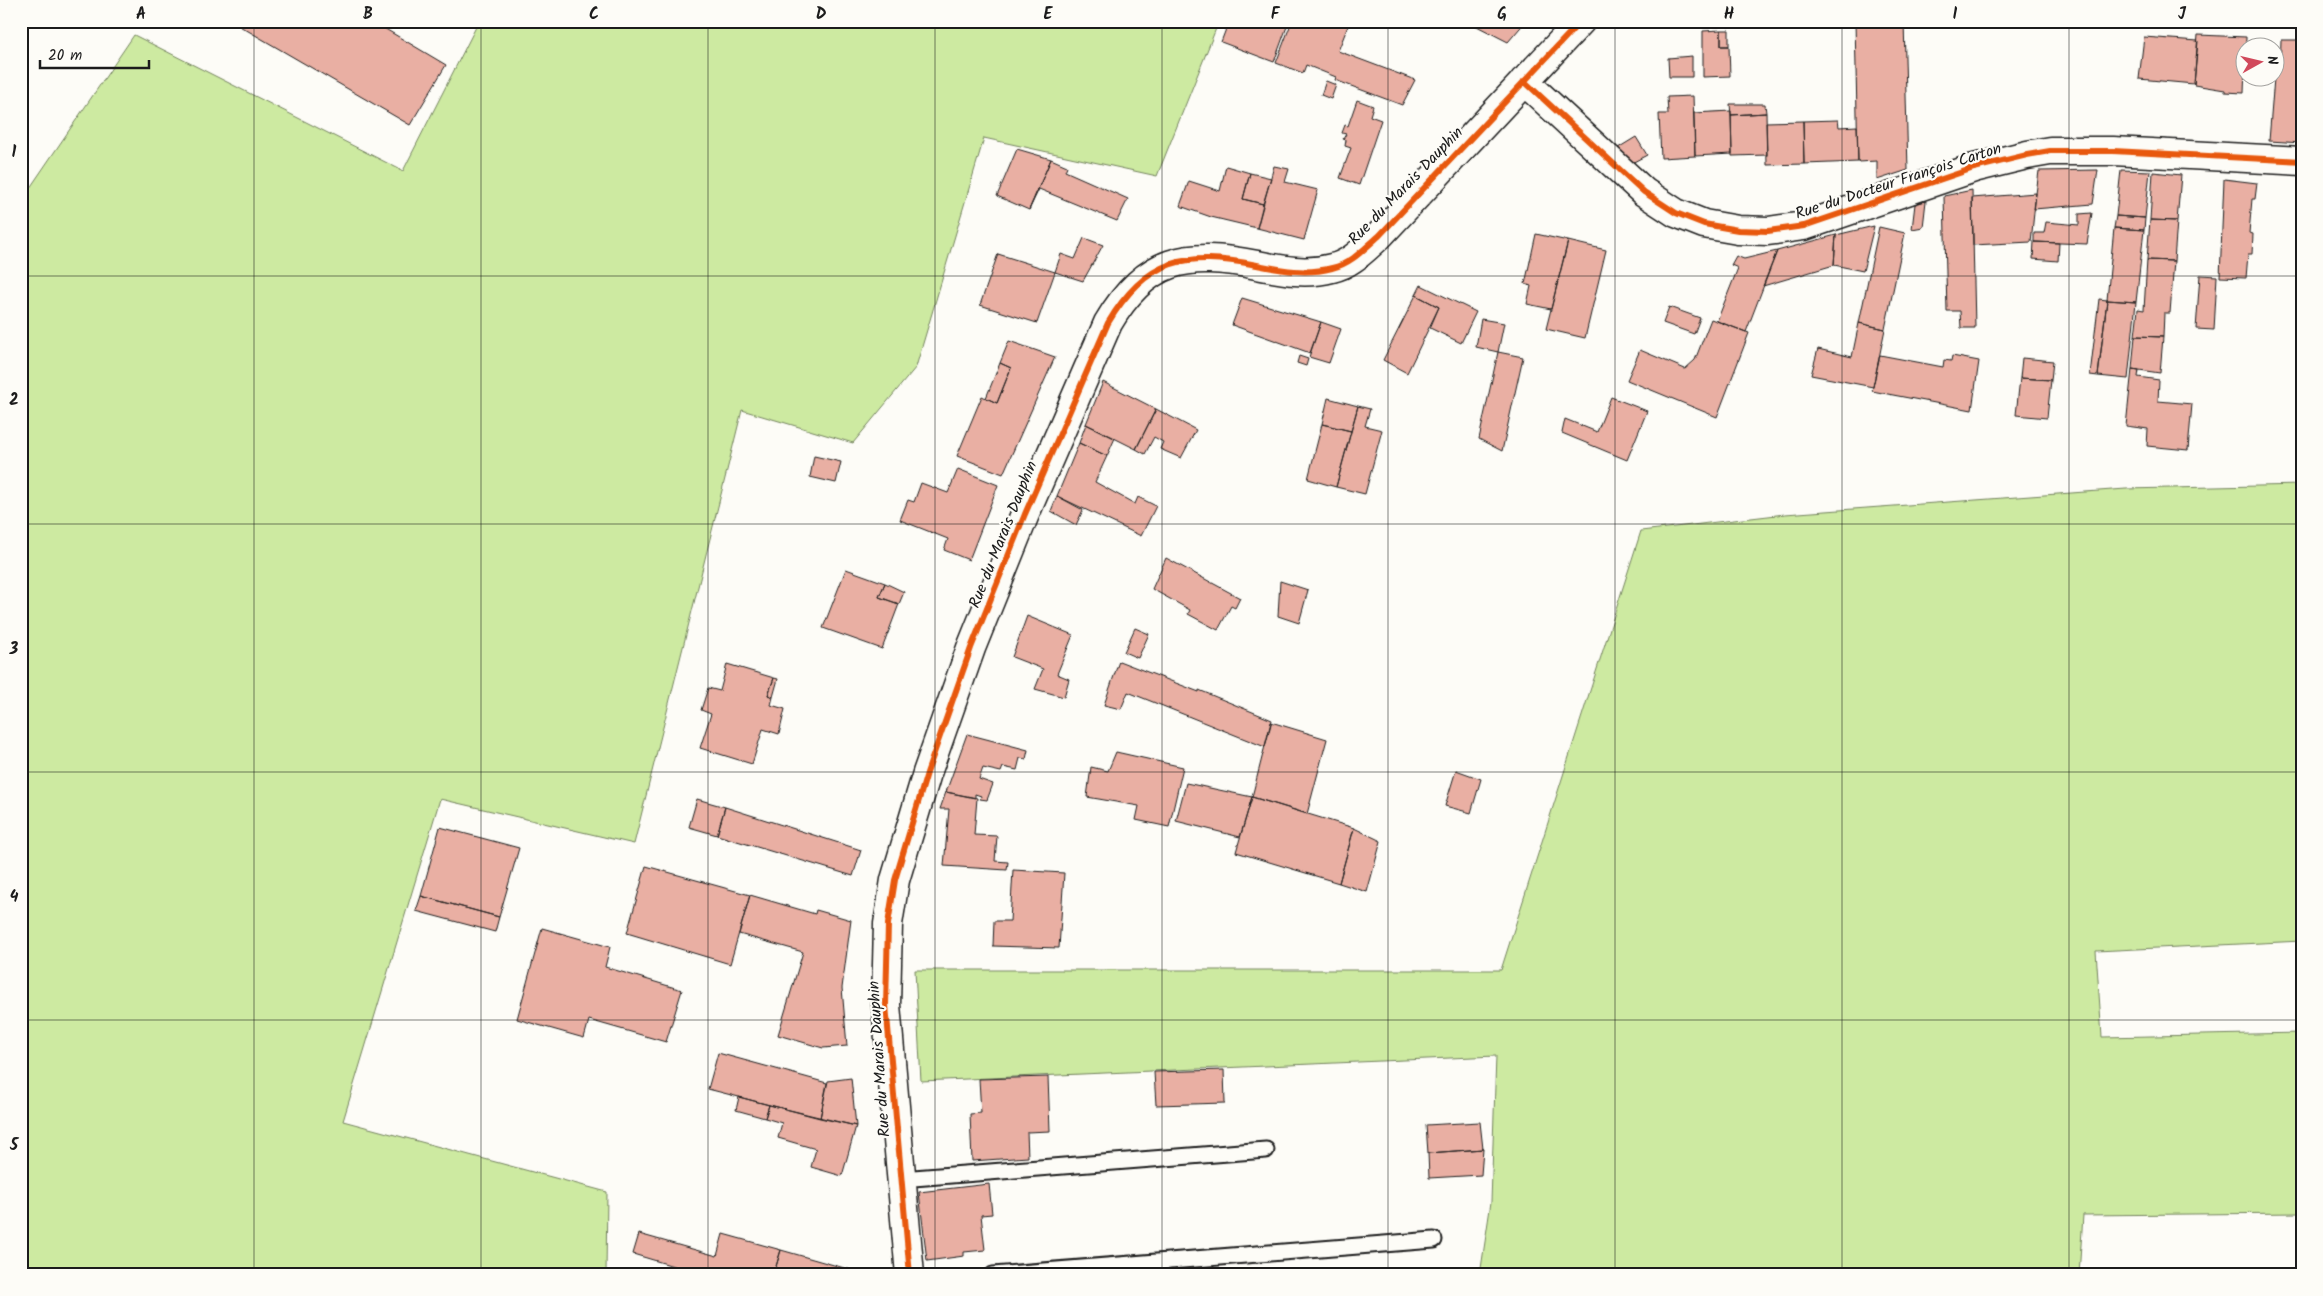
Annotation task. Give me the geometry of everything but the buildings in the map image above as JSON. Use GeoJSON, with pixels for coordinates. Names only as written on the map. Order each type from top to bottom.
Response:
{"type":"FeatureCollection","features":[{"type":"Feature","properties":{"kind":"street","name":"Rue du Marais Dauphin"},"geometry":{"type":"LineString","coordinates":[[910,1275],[886,1004],[888,932],[895,880],[922,790],[971,648],[1024,514],[1108,323],[1122,299],[1137,284],[1157,270],[1184,260],[1208,257],[1286,271],[1311,272],[1334,268],[1353,259],[1379,236],[1580,21]]}},
{"type":"Feature","properties":{"kind":"street","name":"Rue du Docteur François Carton"},"geometry":{"type":"LineString","coordinates":[[1524,82],[1644,192],[1676,213],[1704,224],[1738,230],[1768,231],[1804,226],[1974,168],[2050,151],[2113,151],[2302,161]]}},
{"type":"Feature","properties":{"kind":"lane"},"geometry":{"type":"LineString","coordinates":[[902,1178],[1266,1150]]}},
{"type":"Feature","properties":{"kind":"lane"},"geometry":{"type":"LineString","coordinates":[[993,1275],[1434,1240]]}},
{"type":"Feature","properties":{"kind":"green space"},"geometry":{"type":"Polygon","coordinates":[[[479,21],[1219,21],[1157,176],[984,138],[916,367],[853,443],[742,410],[634,844],[440,799],[343,1121],[607,1192],[606,1275],[21,1275],[21,201],[134,35],[403,171],[479,21]]]}},
{"type":"Feature","properties":{"kind":"green space"},"geometry":{"type":"Polygon","coordinates":[[[2302,485],[2302,941],[2096,951],[2102,1037],[2302,1033],[2302,1213],[2083,1215],[2079,1275],[1480,1275],[1491,1202],[1496,1056],[921,1081],[915,970],[1501,970],[1641,531],[1785,514],[2126,489],[2302,485]]]}},
{"type":"Feature","properties":{"kind":"cycle path"},"geometry":{"type":"LineString","coordinates":[[910,1275],[886,1005],[888,924],[895,880],[927,773],[971,648],[1025,514],[1108,323],[1122,301],[1137,285],[1153,272],[1170,264],[1189,260],[1209,259],[1285,270],[1313,271],[1339,266],[1352,259],[1379,236],[1581,21]]}},
{"type":"Feature","properties":{"kind":"cycle path"},"geometry":{"type":"LineString","coordinates":[[1524,81],[1644,192],[1676,213],[1704,224],[1738,230],[1768,231],[1804,226],[1974,168],[2050,151],[2113,151],[2302,161]]}}]}
